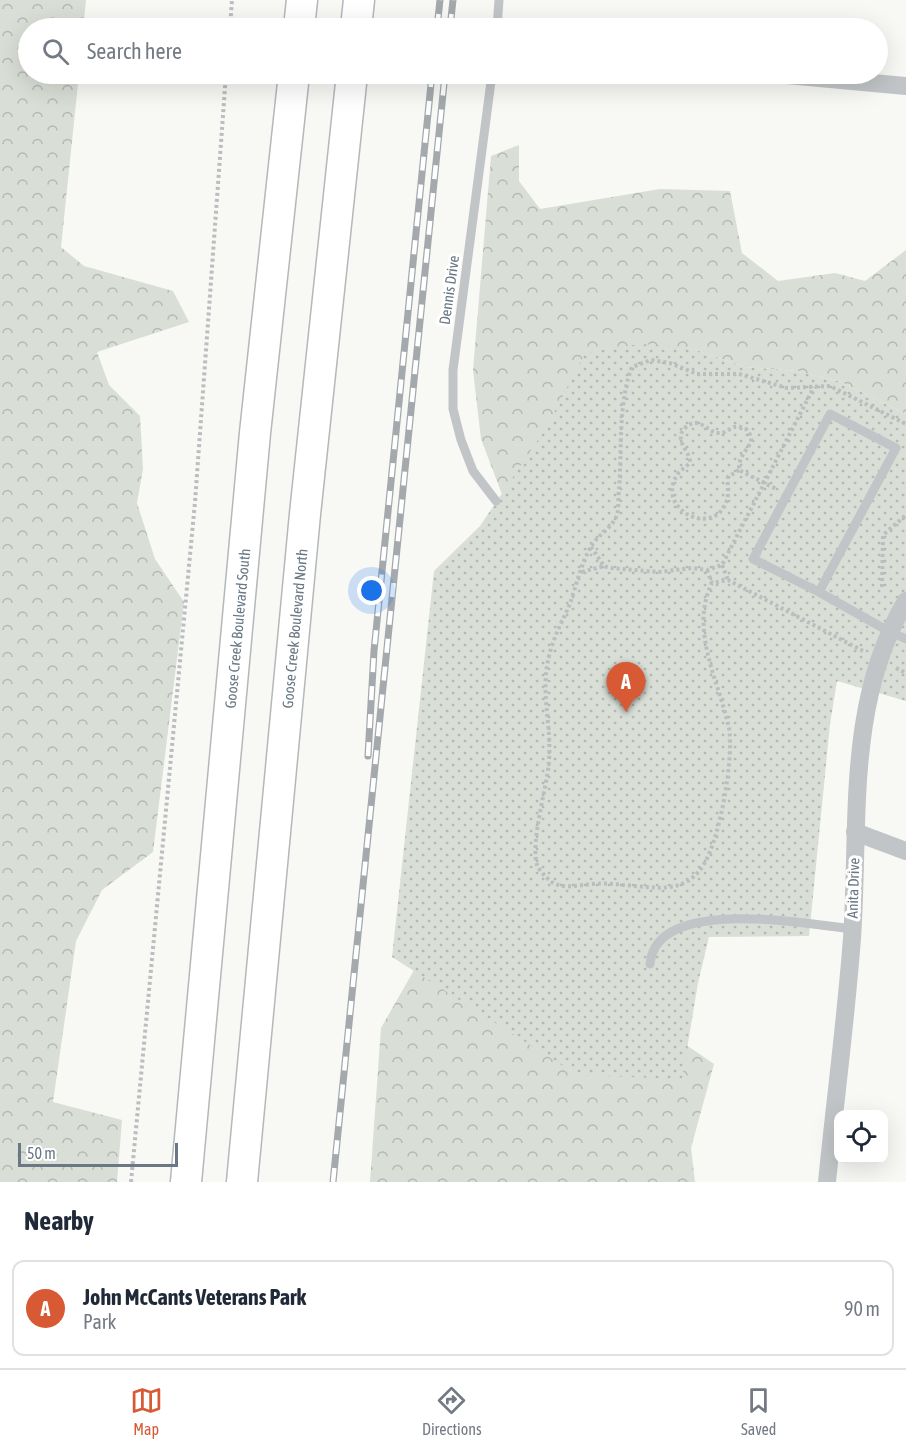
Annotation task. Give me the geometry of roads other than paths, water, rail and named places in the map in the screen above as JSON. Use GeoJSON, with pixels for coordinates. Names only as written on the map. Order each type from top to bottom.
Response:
{"type":"FeatureCollection","features":[{"type":"Feature","properties":{"kind":"highway"},"geometry":{"type":"LineString","coordinates":[[300,18],[302,0]]}},
{"type":"Feature","properties":{"kind":"highway"},"geometry":{"type":"LineString","coordinates":[[357,18],[359,0]]}},
{"type":"Feature","properties":{"kind":"highway","name":"Goose Creek Boulevard South"},"geometry":{"type":"LineString","coordinates":[[186,1182],[254,445],[293,84]]}},
{"type":"Feature","properties":{"kind":"highway","name":"Goose Creek Boulevard North"},"geometry":{"type":"LineString","coordinates":[[242,1182],[305,514],[350,84]]}},
{"type":"Feature","properties":{"kind":"street"},"geometry":{"type":"LineString","coordinates":[[884,84],[906,86]]}},
{"type":"Feature","properties":{"kind":"street","name":"Anita Drive"},"geometry":{"type":"LineString","coordinates":[[827,1182],[852,929],[860,740],[876,674],[881,660],[898,636],[896,617],[906,601]]}},
{"type":"Feature","properties":{"kind":"street"},"geometry":{"type":"LineString","coordinates":[[855,832],[906,851]]}},
{"type":"Feature","properties":{"kind":"lane"},"geometry":{"type":"LineString","coordinates":[[498,18],[499,0]]}},
{"type":"Feature","properties":{"kind":"lane","name":"Dennis Drive"},"geometry":{"type":"LineString","coordinates":[[491,84],[453,370],[453,409],[473,471],[496,501]]}},
{"type":"Feature","properties":{"kind":"lane"},"geometry":{"type":"LineString","coordinates":[[819,592],[896,448],[830,414],[753,559],[819,592],[898,636]]}},
{"type":"Feature","properties":{"kind":"lane"},"geometry":{"type":"LineString","coordinates":[[650,964],[650,955],[663,936],[681,927],[715,919],[772,920],[852,929]]}},
{"type":"Feature","properties":{"kind":"railway"},"geometry":{"type":"LineString","coordinates":[[438,18],[440,0]]}},
{"type":"Feature","properties":{"kind":"railway"},"geometry":{"type":"LineString","coordinates":[[451,18],[453,0]]}},
{"type":"Feature","properties":{"kind":"railway"},"geometry":{"type":"LineString","coordinates":[[368,756],[374,651],[431,84]]}},
{"type":"Feature","properties":{"kind":"railway"},"geometry":{"type":"LineString","coordinates":[[333,1182],[444,84]]}},
{"type":"Feature","properties":{"kind":"place","name":"John McCants Veterans Park"},"geometry":{"type":"Point","coordinates":[626,712]}}]}
